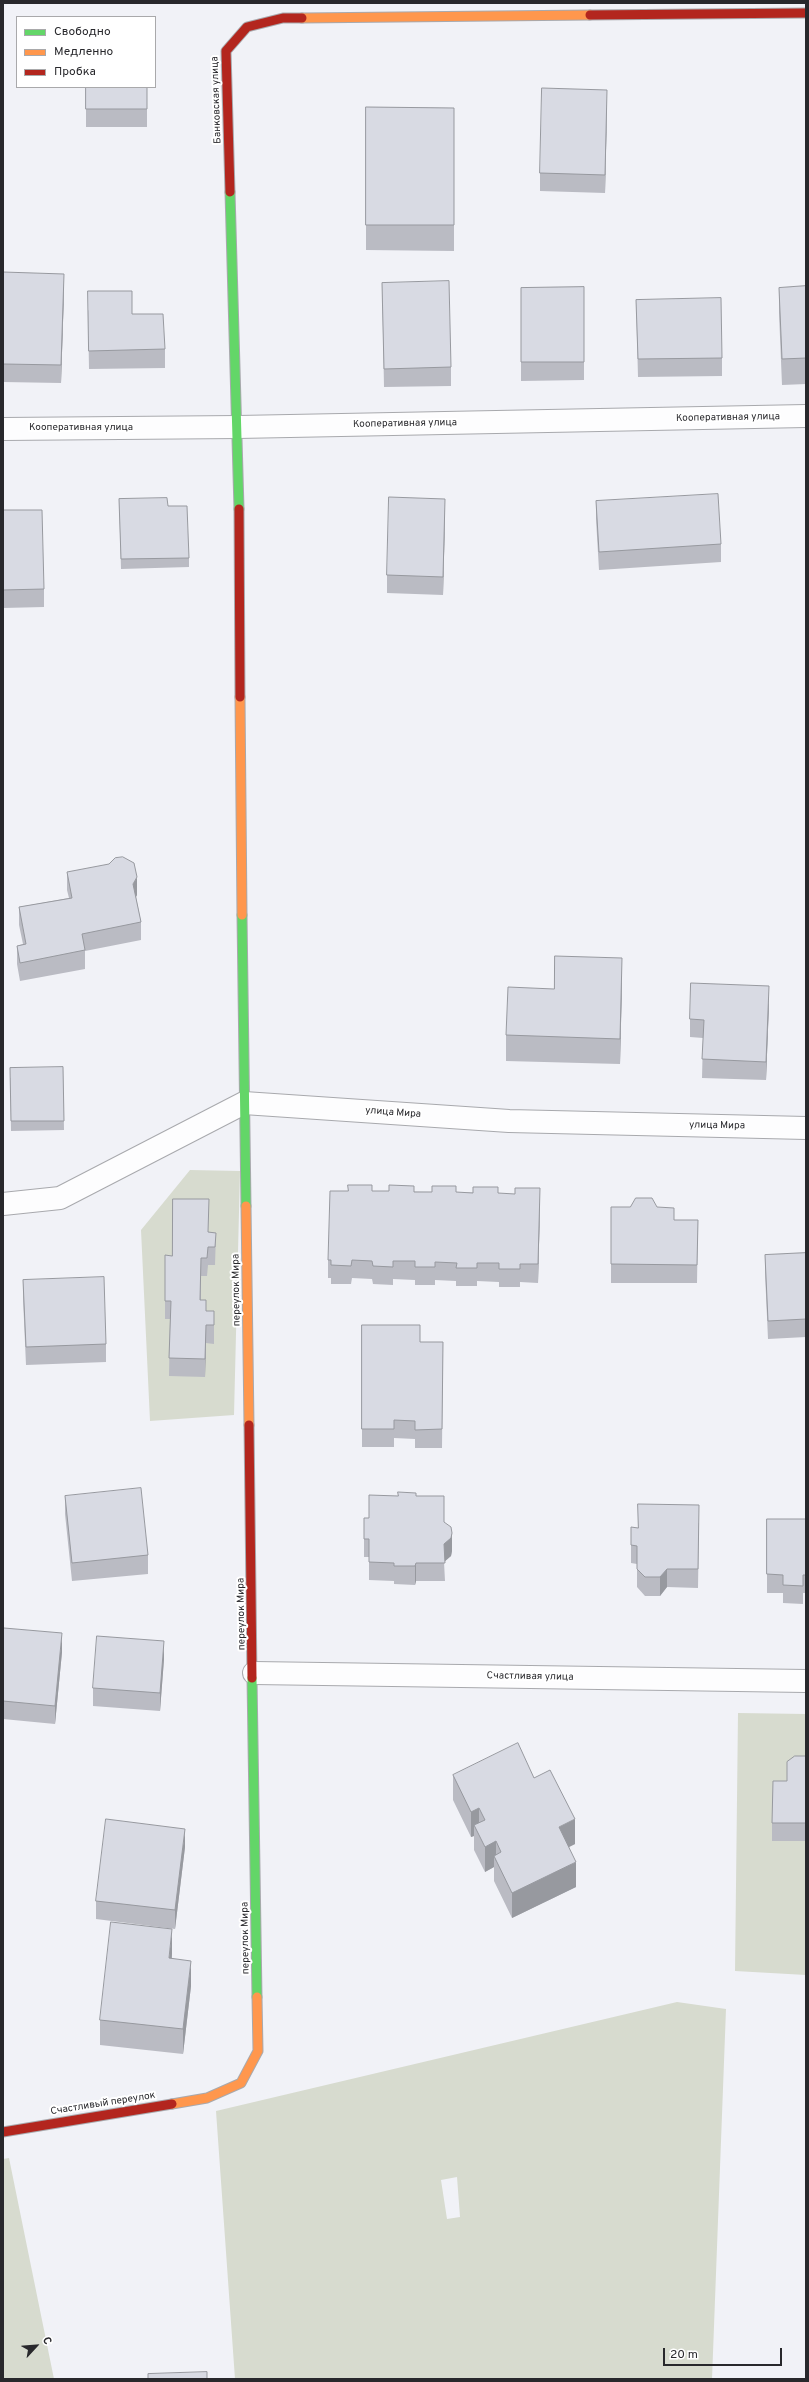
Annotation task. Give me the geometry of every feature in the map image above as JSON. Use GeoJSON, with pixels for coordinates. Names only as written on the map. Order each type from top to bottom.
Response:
{"type":"FeatureCollection","features":[{"type":"Feature","properties":{"kind":"street","name":"Банковская улица"},"geometry":{"type":"LineString","coordinates":[[244,1103],[238,427],[226,51],[247,27],[283,18],[806,13]]}},
{"type":"Feature","properties":{"kind":"street","name":"Кооперативная улица"},"geometry":{"type":"LineString","coordinates":[[3,429],[238,427],[806,416]]}},
{"type":"Feature","properties":{"kind":"street","name":"улица Мира"},"geometry":{"type":"LineString","coordinates":[[244,1103],[509,1121],[806,1128]]}},
{"type":"Feature","properties":{"kind":"street"},"geometry":{"type":"LineString","coordinates":[[3,1204],[60,1198],[244,1103]]}},
{"type":"Feature","properties":{"kind":"street","name":"переулок Мира"},"geometry":{"type":"LineString","coordinates":[[207,2098],[241,2083],[258,2051],[254,1673],[244,1103]]}},
{"type":"Feature","properties":{"kind":"street","name":"Счастливая улица"},"geometry":{"type":"LineString","coordinates":[[254,1673],[806,1681]]}},
{"type":"Feature","properties":{"kind":"street","name":"Счастливый переулок"},"geometry":{"type":"LineString","coordinates":[[3,2132],[207,2098]]}},
{"type":"Feature","properties":{"kind":"shaded area"},"geometry":{"type":"Polygon","coordinates":[[[190,1170],[240,1171],[234,1415],[150,1421],[141,1230],[190,1170]]]}},
{"type":"Feature","properties":{"kind":"shaded area"},"geometry":{"type":"Polygon","coordinates":[[[738,1713],[806,1714],[806,1975],[735,1971],[738,1713]]]}},
{"type":"Feature","properties":{"kind":"shaded area"},"geometry":{"type":"Polygon","coordinates":[[[677,2002],[726,2009],[712,2379],[235,2379],[216,2111],[677,2002]],[[457,2177],[441,2180],[447,2219],[460,2217],[457,2177]]]}},
{"type":"Feature","properties":{"kind":"shaded area"},"geometry":{"type":"Polygon","coordinates":[[[9,2158],[54,2379],[3,2379],[3,2159],[9,2158]]]}},
{"type":"Feature","properties":{"kind":"building"},"geometry":{"type":"Polygon","coordinates":[[[86,88],[147,88],[147,109],[86,109],[86,88]]]}},
{"type":"Feature","properties":{"kind":"building"},"geometry":{"type":"Polygon","coordinates":[[[542,88],[607,90],[605,175],[540,173],[542,88]]]}},
{"type":"Feature","properties":{"kind":"building"},"geometry":{"type":"Polygon","coordinates":[[[366,107],[454,108],[454,225],[366,225],[366,107]]]}},
{"type":"Feature","properties":{"kind":"building"},"geometry":{"type":"Polygon","coordinates":[[[3,272],[64,274],[61,365],[3,364],[3,272]]]}},
{"type":"Feature","properties":{"kind":"building"},"geometry":{"type":"Polygon","coordinates":[[[449,281],[451,367],[384,369],[382,283],[449,281]]]}},
{"type":"Feature","properties":{"kind":"building"},"geometry":{"type":"Polygon","coordinates":[[[806,286],[806,358],[782,359],[779,288],[806,286]]]}},
{"type":"Feature","properties":{"kind":"building"},"geometry":{"type":"Polygon","coordinates":[[[584,287],[584,362],[521,362],[521,288],[584,287]]]}},
{"type":"Feature","properties":{"kind":"building"},"geometry":{"type":"Polygon","coordinates":[[[88,291],[132,291],[132,314],[163,314],[165,349],[89,351],[88,291]]]}},
{"type":"Feature","properties":{"kind":"building"},"geometry":{"type":"Polygon","coordinates":[[[721,298],[722,358],[638,359],[636,300],[721,298]]]}},
{"type":"Feature","properties":{"kind":"building"},"geometry":{"type":"Polygon","coordinates":[[[718,494],[721,544],[599,552],[596,501],[718,494]]]}},
{"type":"Feature","properties":{"kind":"building"},"geometry":{"type":"Polygon","coordinates":[[[389,497],[445,499],[443,577],[387,575],[389,497]]]}},
{"type":"Feature","properties":{"kind":"building"},"geometry":{"type":"Polygon","coordinates":[[[167,498],[168,506],[187,506],[189,558],[121,559],[119,499],[167,498]]]}},
{"type":"Feature","properties":{"kind":"building"},"geometry":{"type":"Polygon","coordinates":[[[3,510],[42,510],[44,589],[3,590],[3,510]]]}},
{"type":"Feature","properties":{"kind":"building"},"geometry":{"type":"Polygon","coordinates":[[[123,857],[134,863],[137,877],[133,884],[141,922],[82,934],[85,950],[20,963],[17,946],[26,944],[19,907],[72,898],[67,872],[109,864],[115,858],[123,857]]]}},
{"type":"Feature","properties":{"kind":"building"},"geometry":{"type":"Polygon","coordinates":[[[555,956],[622,958],[620,1039],[506,1035],[508,987],[554,989],[555,956]]]}},
{"type":"Feature","properties":{"kind":"building"},"geometry":{"type":"Polygon","coordinates":[[[691,983],[769,986],[766,1062],[702,1059],[704,1020],[690,1019],[691,983]]]}},
{"type":"Feature","properties":{"kind":"building"},"geometry":{"type":"Polygon","coordinates":[[[63,1067],[64,1121],[11,1121],[10,1068],[63,1067]]]}},
{"type":"Feature","properties":{"kind":"building"},"geometry":{"type":"Polygon","coordinates":[[[348,1185],[372,1185],[372,1191],[389,1191],[389,1185],[414,1186],[414,1192],[432,1192],[432,1186],[456,1186],[456,1192],[473,1193],[473,1187],[498,1187],[498,1193],[515,1194],[515,1188],[540,1188],[538,1264],[520,1264],[520,1269],[499,1269],[499,1263],[477,1263],[477,1268],[456,1268],[457,1263],[435,1262],[435,1267],[415,1267],[415,1261],[393,1261],[393,1267],[373,1266],[372,1261],[352,1260],[351,1266],[331,1265],[331,1260],[328,1260],[330,1191],[348,1191],[348,1185]]]}},
{"type":"Feature","properties":{"kind":"building"},"geometry":{"type":"Polygon","coordinates":[[[636,1198],[652,1198],[657,1207],[674,1208],[674,1220],[698,1220],[697,1265],[611,1264],[611,1207],[630,1207],[636,1198]]]}},
{"type":"Feature","properties":{"kind":"building"},"geometry":{"type":"Polygon","coordinates":[[[173,1199],[209,1199],[208,1232],[216,1233],[215,1247],[208,1247],[207,1258],[201,1258],[200,1300],[206,1300],[206,1311],[214,1311],[214,1325],[206,1325],[205,1359],[169,1358],[171,1301],[165,1301],[165,1255],[172,1256],[173,1199]]]}},
{"type":"Feature","properties":{"kind":"building"},"geometry":{"type":"Polygon","coordinates":[[[806,1253],[806,1319],[768,1321],[765,1255],[806,1253]]]}},
{"type":"Feature","properties":{"kind":"building"},"geometry":{"type":"Polygon","coordinates":[[[104,1277],[106,1344],[26,1347],[23,1280],[104,1277]]]}},
{"type":"Feature","properties":{"kind":"building"},"geometry":{"type":"Polygon","coordinates":[[[362,1325],[420,1325],[420,1342],[443,1342],[442,1429],[415,1430],[415,1421],[394,1420],[394,1429],[362,1429],[362,1325]]]}},
{"type":"Feature","properties":{"kind":"building"},"geometry":{"type":"Polygon","coordinates":[[[141,1488],[148,1555],[72,1563],[65,1496],[141,1488]]]}},
{"type":"Feature","properties":{"kind":"building"},"geometry":{"type":"Polygon","coordinates":[[[398,1492],[416,1493],[416,1496],[444,1496],[444,1522],[451,1527],[452,1533],[451,1538],[444,1544],[445,1563],[416,1563],[415,1566],[394,1566],[394,1563],[369,1562],[369,1539],[364,1539],[364,1518],[369,1518],[369,1495],[398,1496],[398,1492]]]}},
{"type":"Feature","properties":{"kind":"building"},"geometry":{"type":"Polygon","coordinates":[[[638,1504],[699,1505],[698,1569],[667,1569],[660,1577],[645,1577],[637,1569],[637,1546],[631,1545],[631,1527],[638,1528],[638,1504]]]}},
{"type":"Feature","properties":{"kind":"building"},"geometry":{"type":"Polygon","coordinates":[[[767,1519],[806,1519],[806,1575],[803,1575],[803,1586],[783,1585],[783,1575],[767,1574],[767,1519]]]}},
{"type":"Feature","properties":{"kind":"building"},"geometry":{"type":"Polygon","coordinates":[[[4,1628],[62,1633],[55,1706],[3,1701],[4,1628]]]}},
{"type":"Feature","properties":{"kind":"building"},"geometry":{"type":"Polygon","coordinates":[[[97,1636],[164,1641],[160,1693],[93,1688],[97,1636]]]}},
{"type":"Feature","properties":{"kind":"building"},"geometry":{"type":"Polygon","coordinates":[[[518,1743],[534,1778],[550,1770],[575,1819],[559,1827],[576,1862],[512,1893],[494,1856],[501,1852],[496,1841],[485,1847],[474,1825],[485,1820],[479,1808],[471,1812],[453,1775],[518,1743]]]}},
{"type":"Feature","properties":{"kind":"building"},"geometry":{"type":"Polygon","coordinates":[[[795,1756],[806,1757],[806,1823],[772,1823],[773,1781],[787,1781],[787,1762],[795,1756]]]}},
{"type":"Feature","properties":{"kind":"building"},"geometry":{"type":"Polygon","coordinates":[[[106,1819],[185,1829],[175,1910],[96,1901],[106,1819]]]}},
{"type":"Feature","properties":{"kind":"building"},"geometry":{"type":"Polygon","coordinates":[[[111,1922],[172,1929],[169,1958],[191,1961],[183,2029],[100,2020],[111,1922]]]}},
{"type":"Feature","properties":{"kind":"building"},"geometry":{"type":"Polygon","coordinates":[[[207,2372],[207,2379],[148,2379],[148,2374],[207,2372]]]}},
{"type":"Feature","properties":{"kind":"traffic: fast"},"geometry":{"type":"LineString","coordinates":[[230,192],[239,509]]}},
{"type":"Feature","properties":{"kind":"traffic: fast"},"geometry":{"type":"LineString","coordinates":[[242,915],[246,1206]]}},
{"type":"Feature","properties":{"kind":"traffic: fast"},"geometry":{"type":"LineString","coordinates":[[252,1678],[257,1997]]}},
{"type":"Feature","properties":{"kind":"traffic: slow"},"geometry":{"type":"LineString","coordinates":[[302,18],[590,15]]}},
{"type":"Feature","properties":{"kind":"traffic: slow"},"geometry":{"type":"LineString","coordinates":[[240,697],[242,915]]}},
{"type":"Feature","properties":{"kind":"traffic: slow"},"geometry":{"type":"LineString","coordinates":[[246,1206],[249,1425]]}},
{"type":"Feature","properties":{"kind":"traffic: slow"},"geometry":{"type":"LineString","coordinates":[[172,2104],[207,2098],[241,2083],[258,2051],[257,1997]]}},
{"type":"Feature","properties":{"kind":"traffic: jam"},"geometry":{"type":"LineString","coordinates":[[590,15],[806,13]]}},
{"type":"Feature","properties":{"kind":"traffic: jam"},"geometry":{"type":"LineString","coordinates":[[230,192],[226,51],[247,27],[283,18],[302,18]]}},
{"type":"Feature","properties":{"kind":"traffic: jam"},"geometry":{"type":"LineString","coordinates":[[239,509],[240,697]]}},
{"type":"Feature","properties":{"kind":"traffic: jam"},"geometry":{"type":"LineString","coordinates":[[249,1425],[252,1678]]}},
{"type":"Feature","properties":{"kind":"traffic: jam"},"geometry":{"type":"LineString","coordinates":[[3,2132],[172,2104]]}}]}
